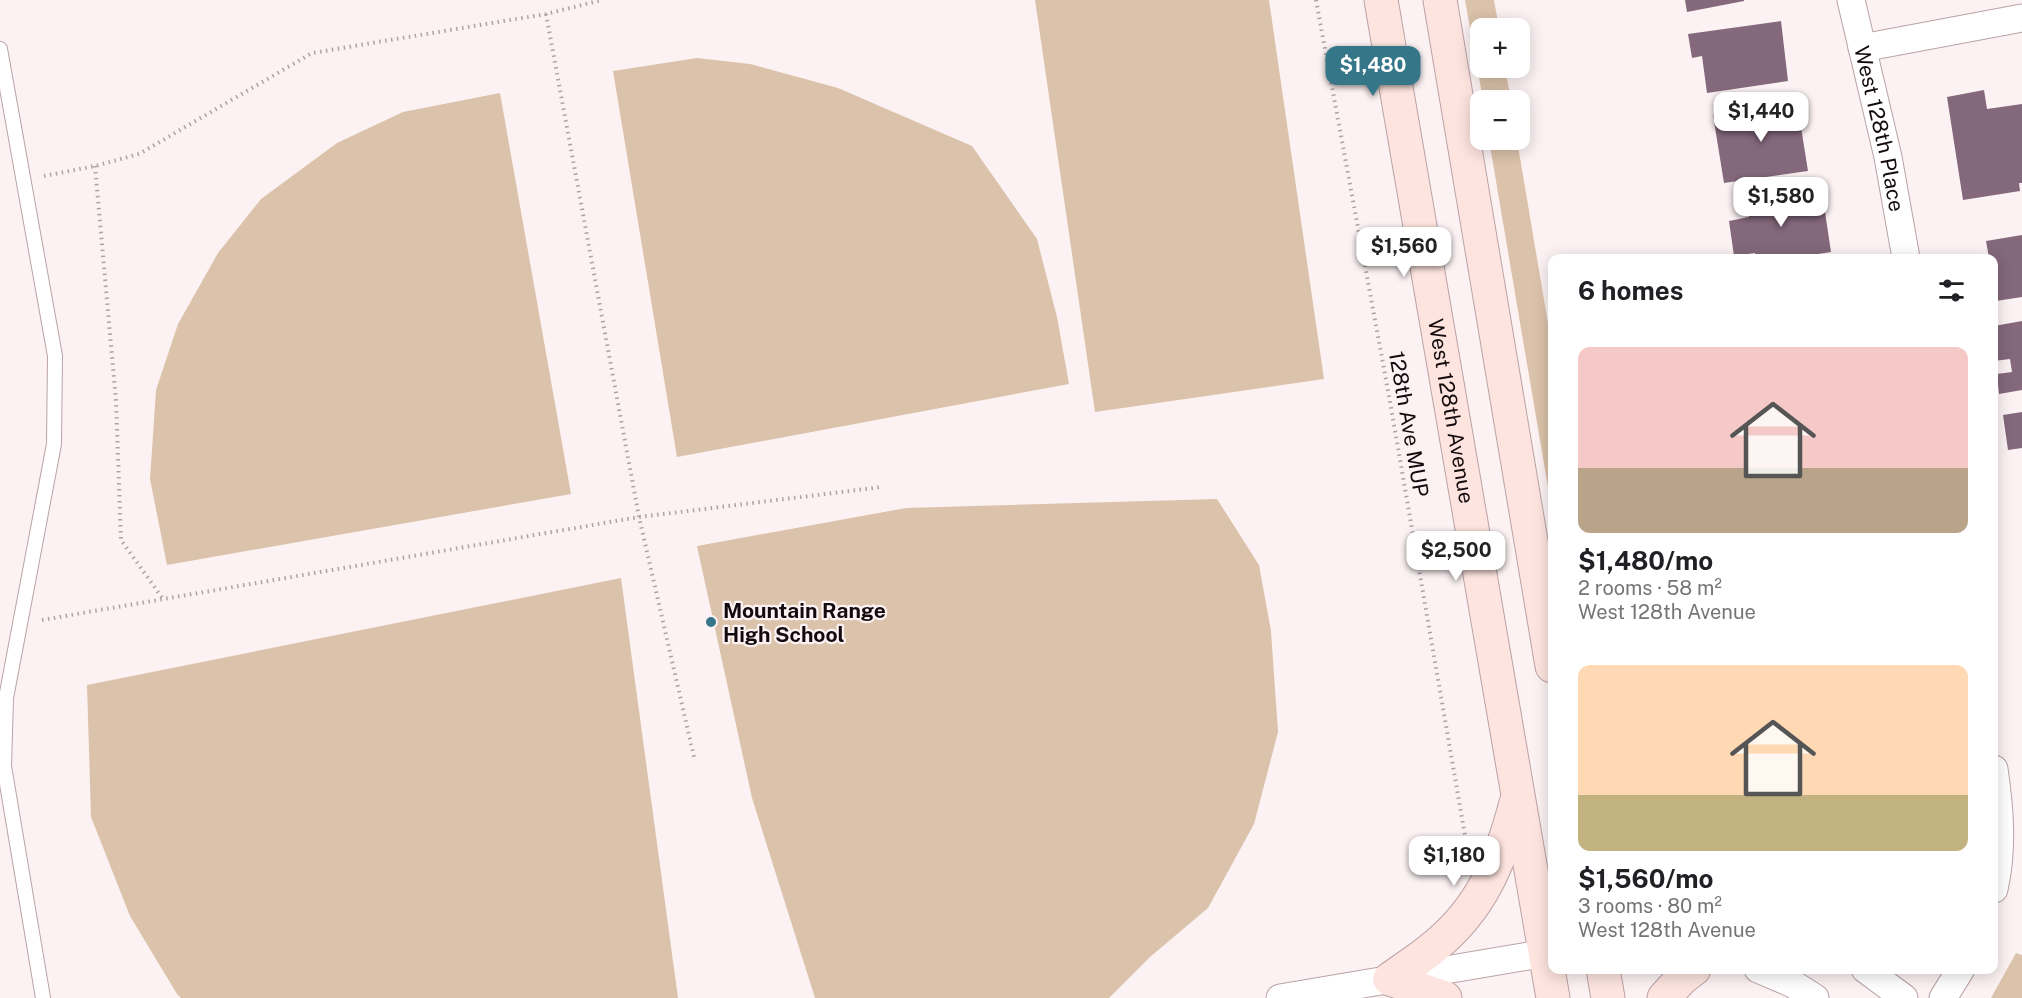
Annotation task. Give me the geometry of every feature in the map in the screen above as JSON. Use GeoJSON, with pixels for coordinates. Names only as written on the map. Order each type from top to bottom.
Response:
{"type":"FeatureCollection","features":[{"type":"Feature","properties":{"kind":"main road","name":"West 128th Avenue"},"geometry":{"type":"LineString","coordinates":[[1381,0],[1518,795],[1548,948]]}},
{"type":"Feature","properties":{"kind":"main road"},"geometry":{"type":"LineString","coordinates":[[1440,0],[1548,642]]}},
{"type":"Feature","properties":{"kind":"main road"},"geometry":{"type":"LineString","coordinates":[[1390,978],[1435,947],[1470,909],[1496,867],[1518,795]]}},
{"type":"Feature","properties":{"kind":"main road","name":"West 128th Avenue"},"geometry":{"type":"LineString","coordinates":[[1551,974],[1553,998]]}},
{"type":"Feature","properties":{"kind":"main road"},"geometry":{"type":"LineString","coordinates":[[1604,974],[1608,998]]}},
{"type":"Feature","properties":{"kind":"main road"},"geometry":{"type":"LineString","coordinates":[[1664,998],[1688,974]]}},
{"type":"Feature","properties":{"kind":"main road"},"geometry":{"type":"LineString","coordinates":[[1390,978],[1445,998]]}},
{"type":"Feature","properties":{"kind":"street","name":"West 128th Place"},"geometry":{"type":"LineString","coordinates":[[1851,0],[1888,157],[1905,254]]}},
{"type":"Feature","properties":{"kind":"street"},"geometry":{"type":"LineString","coordinates":[[1862,48],[2022,18]]}},
{"type":"Feature","properties":{"kind":"street"},"geometry":{"type":"LineString","coordinates":[[1998,803],[2000,820],[1998,856]]}},
{"type":"Feature","properties":{"kind":"street"},"geometry":{"type":"LineString","coordinates":[[1280,998],[1548,953]]}},
{"type":"Feature","properties":{"kind":"street"},"geometry":{"type":"LineString","coordinates":[[1770,974],[1793,984],[1815,998]]}},
{"type":"Feature","properties":{"kind":"street"},"geometry":{"type":"LineString","coordinates":[[1872,974],[1904,998]]}},
{"type":"Feature","properties":{"kind":"street"},"geometry":{"type":"LineString","coordinates":[[1943,998],[1958,974]]}},
{"type":"Feature","properties":{"kind":"lane"},"geometry":{"type":"LineString","coordinates":[[0,49],[55,356],[54,444],[6,698],[4,766],[43,998]]}},
{"type":"Feature","properties":{"kind":"path"},"geometry":{"type":"LineString","coordinates":[[22,180],[95,166],[139,154],[312,53],[546,14],[602,0]]}},
{"type":"Feature","properties":{"kind":"path","name":"128th Ave MUP"},"geometry":{"type":"LineString","coordinates":[[1316,0],[1389,396],[1467,858]]}},
{"type":"Feature","properties":{"kind":"path"},"geometry":{"type":"LineString","coordinates":[[546,14],[639,517],[694,757]]}},
{"type":"Feature","properties":{"kind":"path"},"geometry":{"type":"LineString","coordinates":[[95,166],[116,401],[121,540],[163,600]]}},
{"type":"Feature","properties":{"kind":"path"},"geometry":{"type":"LineString","coordinates":[[21,624],[639,517],[882,487]]}},
{"type":"Feature","properties":{"kind":"shaded area"},"geometry":{"type":"Polygon","coordinates":[[[1035,0],[1269,0],[1324,379],[1095,412],[1035,0]]]}},
{"type":"Feature","properties":{"kind":"shaded area"},"geometry":{"type":"Polygon","coordinates":[[[1465,0],[1494,0],[1497,18],[1470,18],[1470,28],[1465,0]]]}},
{"type":"Feature","properties":{"kind":"shaded area"},"geometry":{"type":"Polygon","coordinates":[[[697,58],[750,64],[838,88],[972,146],[1037,239],[1057,317],[1069,384],[677,457],[613,71],[697,58]]]}},
{"type":"Feature","properties":{"kind":"shaded area"},"geometry":{"type":"Polygon","coordinates":[[[1479,78],[1507,78],[1509,90],[1481,90],[1479,78]]]}},
{"type":"Feature","properties":{"kind":"shaded area"},"geometry":{"type":"Polygon","coordinates":[[[500,93],[571,494],[167,565],[150,479],[156,390],[178,324],[218,253],[261,199],[337,143],[403,112],[500,93]]]}},
{"type":"Feature","properties":{"kind":"shaded area"},"geometry":{"type":"Polygon","coordinates":[[[1491,150],[1519,150],[1548,323],[1548,487],[1491,150]]]}},
{"type":"Feature","properties":{"kind":"shaded area"},"geometry":{"type":"Polygon","coordinates":[[[1217,499],[1259,565],[1271,631],[1278,732],[1254,824],[1208,908],[1150,957],[1109,998],[815,998],[752,798],[697,546],[906,508],[1217,499]]]}},
{"type":"Feature","properties":{"kind":"shaded area"},"geometry":{"type":"Polygon","coordinates":[[[621,578],[678,998],[181,998],[177,994],[130,916],[91,817],[87,685],[621,578]]]}},
{"type":"Feature","properties":{"kind":"shaded area"},"geometry":{"type":"Polygon","coordinates":[[[2016,953],[2022,955],[2022,998],[1991,998],[2016,953]]]}},
{"type":"Feature","properties":{"kind":"building"},"geometry":{"type":"Polygon","coordinates":[[[1685,0],[1744,0],[1744,1],[1687,12],[1685,0]]]}},
{"type":"Feature","properties":{"kind":"building"},"geometry":{"type":"Polygon","coordinates":[[[1781,21],[1788,81],[1707,93],[1702,56],[1692,58],[1688,34],[1781,21]]]}},
{"type":"Feature","properties":{"kind":"building"},"geometry":{"type":"Polygon","coordinates":[[[1984,90],[1987,109],[2022,104],[2022,183],[2019,183],[2020,191],[1963,200],[1947,97],[1984,90]]]}},
{"type":"Feature","properties":{"kind":"building"},"geometry":{"type":"Polygon","coordinates":[[[1797,102],[1808,171],[1724,183],[1713,115],[1797,102]]]}},
{"type":"Feature","properties":{"kind":"building"},"geometry":{"type":"Polygon","coordinates":[[[1807,190],[1811,215],[1825,212],[1831,252],[1734,254],[1729,221],[1749,217],[1747,200],[1807,190]]]}},
{"type":"Feature","properties":{"kind":"building"},"geometry":{"type":"Polygon","coordinates":[[[2022,235],[2022,297],[1998,301],[1998,254],[1988,254],[1986,241],[2022,235]]]}},
{"type":"Feature","properties":{"kind":"building"},"geometry":{"type":"Polygon","coordinates":[[[2022,321],[2022,390],[1999,394],[1998,374],[2012,372],[2010,359],[1998,360],[1998,325],[2022,321]]]}},
{"type":"Feature","properties":{"kind":"building"},"geometry":{"type":"Polygon","coordinates":[[[2022,412],[2022,448],[2008,450],[2003,415],[2022,412]]]}},
{"type":"Feature","properties":{"kind":"place","name":"Mountain Range High School"},"geometry":{"type":"Point","coordinates":[711,622]}}]}
